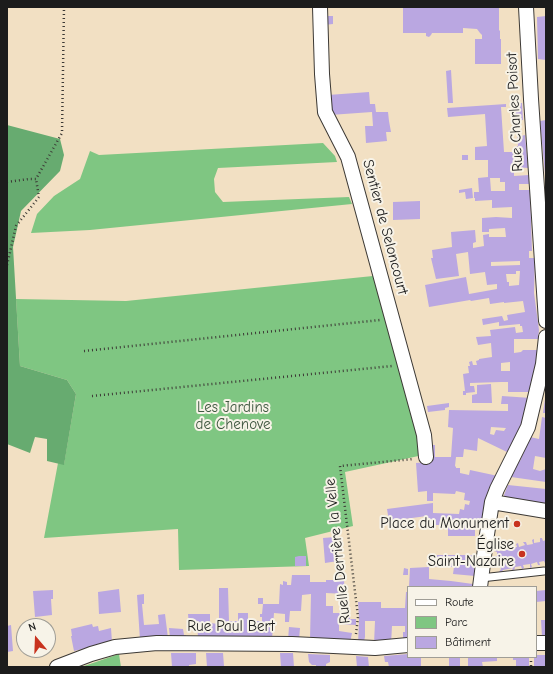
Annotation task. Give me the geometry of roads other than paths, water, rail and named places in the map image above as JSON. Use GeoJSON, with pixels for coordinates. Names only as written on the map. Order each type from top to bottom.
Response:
{"type":"FeatureCollection","features":[{"type":"Feature","properties":{"kind":"street","name":"Sentier de Seloncourt"},"geometry":{"type":"LineString","coordinates":[[320,7],[325,112],[348,157],[424,435],[426,457]]}},
{"type":"Feature","properties":{"kind":"street","name":"Rue Charles Poisot"},"geometry":{"type":"LineString","coordinates":[[526,7],[542,216],[546,321]]}},
{"type":"Feature","properties":{"kind":"street"},"geometry":{"type":"LineString","coordinates":[[481,582],[492,502],[528,427],[544,364],[546,337]]}},
{"type":"Feature","properties":{"kind":"street"},"geometry":{"type":"LineString","coordinates":[[492,502],[546,510]]}},
{"type":"Feature","properties":{"kind":"street","name":"Rue Paul Bert"},"geometry":{"type":"LineString","coordinates":[[57,667],[91,654],[115,647],[157,643],[292,644],[375,648],[407,645]]}},
{"type":"Feature","properties":{"kind":"lane"},"geometry":{"type":"LineString","coordinates":[[481,582],[544,571]]}},
{"type":"Feature","properties":{"kind":"place","name":"Place du Monument"},"geometry":{"type":"Point","coordinates":[517,524]}},
{"type":"Feature","properties":{"kind":"place","name":"Église Saint-Nazaire"},"geometry":{"type":"Point","coordinates":[522,554]}},
{"type":"Feature","properties":{"kind":"park label","name":"Les Jardins de Chenove"},"geometry":{"type":"Point","coordinates":[233,416]}}]}
